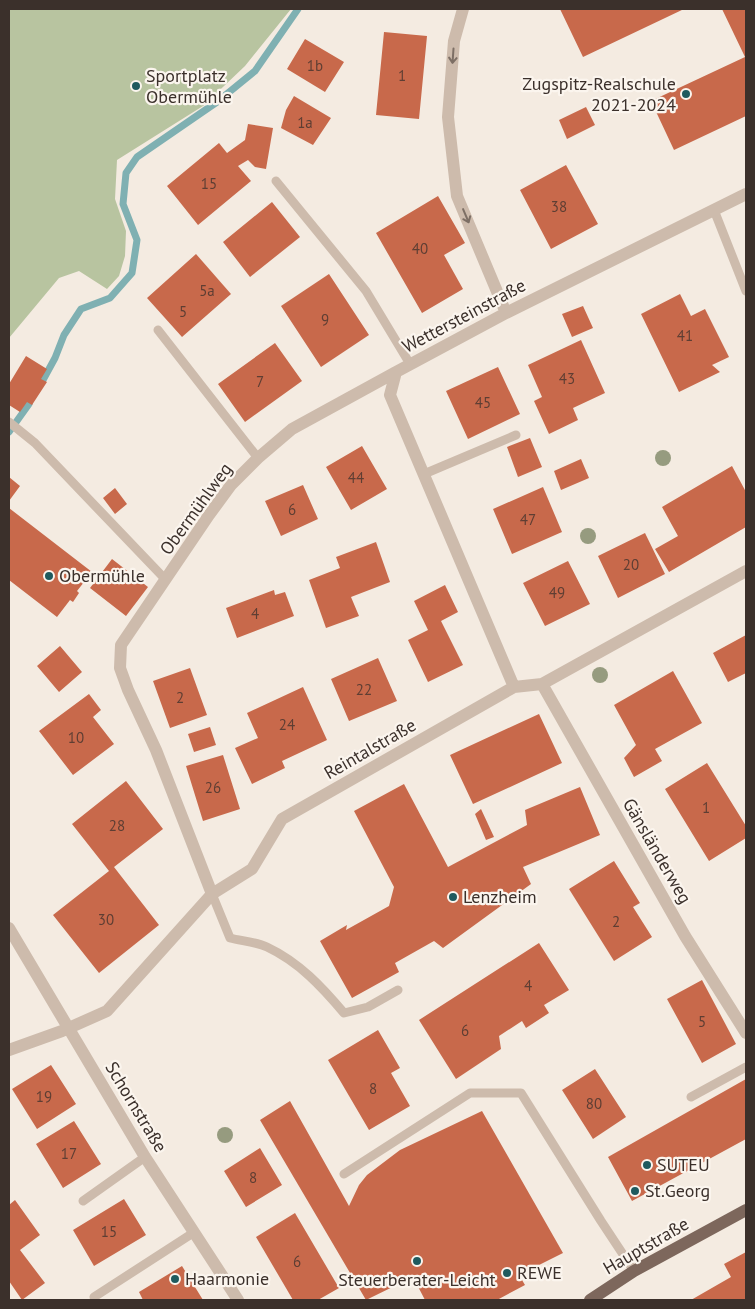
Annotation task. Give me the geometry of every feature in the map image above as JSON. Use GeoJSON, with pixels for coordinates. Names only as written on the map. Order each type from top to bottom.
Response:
{"type":"FeatureCollection","features":[{"type":"Feature","properties":{"kind":"main road","name":"Hauptstraße"},"geometry":{"type":"LineString","coordinates":[[590,1300],[634,1271],[746,1210]]}},
{"type":"Feature","properties":{"kind":"street"},"geometry":{"type":"LineString","coordinates":[[463,9],[454,41],[448,117],[458,196],[506,313]]}},
{"type":"Feature","properties":{"kind":"street","name":"Wettersteinstraße"},"geometry":{"type":"LineString","coordinates":[[514,687],[390,395],[396,372],[506,313],[746,194]]}},
{"type":"Feature","properties":{"kind":"street","name":"Obermühlweg"},"geometry":{"type":"LineString","coordinates":[[212,894],[156,750],[128,690],[120,668],[121,645],[214,507],[231,485],[258,458],[292,429],[396,372]]}},
{"type":"Feature","properties":{"kind":"street","name":"Reintalstraße"},"geometry":{"type":"LineString","coordinates":[[9,1050],[62,1031],[107,1011],[212,894],[252,870],[282,819],[514,687],[542,684],[746,571]]}},
{"type":"Feature","properties":{"kind":"street","name":"Gänsländerweg"},"geometry":{"type":"LineString","coordinates":[[542,684],[685,936],[746,1033]]}},
{"type":"Feature","properties":{"kind":"street","name":"Schornstraße"},"geometry":{"type":"LineString","coordinates":[[9,928],[145,1157],[238,1300]]}},
{"type":"Feature","properties":{"kind":"lane"},"geometry":{"type":"LineString","coordinates":[[276,181],[366,291],[410,364]]}},
{"type":"Feature","properties":{"kind":"lane"},"geometry":{"type":"LineString","coordinates":[[714,210],[746,290]]}},
{"type":"Feature","properties":{"kind":"lane"},"geometry":{"type":"LineString","coordinates":[[158,330],[258,458]]}},
{"type":"Feature","properties":{"kind":"lane"},"geometry":{"type":"LineString","coordinates":[[9,422],[35,443],[166,580]]}},
{"type":"Feature","properties":{"kind":"lane"},"geometry":{"type":"LineString","coordinates":[[424,474],[516,435]]}},
{"type":"Feature","properties":{"kind":"lane"},"geometry":{"type":"LineString","coordinates":[[212,894],[230,938],[266,947],[300,967],[330,996],[344,1013],[368,1007],[398,990]]}},
{"type":"Feature","properties":{"kind":"lane"},"geometry":{"type":"LineString","coordinates":[[691,1097],[746,1067]]}},
{"type":"Feature","properties":{"kind":"lane"},"geometry":{"type":"LineString","coordinates":[[344,1174],[470,1093],[521,1093],[634,1271]]}},
{"type":"Feature","properties":{"kind":"lane"},"geometry":{"type":"LineString","coordinates":[[83,1201],[145,1157]]}},
{"type":"Feature","properties":{"kind":"lane"},"geometry":{"type":"LineString","coordinates":[[94,1297],[193,1233]]}},
{"type":"Feature","properties":{"kind":"green space"},"geometry":{"type":"Polygon","coordinates":[[[9,9],[291,9],[245,66],[203,106],[117,160],[115,199],[126,231],[125,256],[119,276],[107,289],[79,271],[59,278],[9,338],[9,9]]]}},
{"type":"Feature","properties":{"kind":"building"},"geometry":{"type":"Polygon","coordinates":[[[560,9],[684,9],[583,57],[560,9]]]}},
{"type":"Feature","properties":{"kind":"building"},"geometry":{"type":"Polygon","coordinates":[[[722,9],[746,9],[746,116],[674,150],[651,101],[745,57],[722,9]]]}},
{"type":"Feature","properties":{"kind":"building"},"geometry":{"type":"Polygon","coordinates":[[[384,32],[427,36],[419,119],[376,115],[384,32]]]}},
{"type":"Feature","properties":{"kind":"building"},"geometry":{"type":"Polygon","coordinates":[[[305,39],[344,62],[325,92],[287,69],[305,39]]]}},
{"type":"Feature","properties":{"kind":"building"},"geometry":{"type":"Polygon","coordinates":[[[294,96],[331,118],[313,145],[281,128],[286,110],[294,96]]]}},
{"type":"Feature","properties":{"kind":"building"},"geometry":{"type":"Polygon","coordinates":[[[586,107],[595,125],[567,139],[559,120],[586,107]]]}},
{"type":"Feature","properties":{"kind":"building"},"geometry":{"type":"Polygon","coordinates":[[[248,124],[273,128],[266,169],[255,167],[248,160],[238,166],[251,181],[198,225],[167,186],[219,143],[227,153],[245,140],[248,124]]]}},
{"type":"Feature","properties":{"kind":"building"},"geometry":{"type":"Polygon","coordinates":[[[566,165],[598,224],[551,249],[520,190],[566,165]]]}},
{"type":"Feature","properties":{"kind":"building"},"geometry":{"type":"Polygon","coordinates":[[[438,196],[465,243],[444,255],[463,289],[422,313],[376,233],[438,196]]]}},
{"type":"Feature","properties":{"kind":"building"},"geometry":{"type":"Polygon","coordinates":[[[272,202],[300,237],[250,277],[223,242],[272,202]]]}},
{"type":"Feature","properties":{"kind":"building"},"geometry":{"type":"Polygon","coordinates":[[[196,254],[231,294],[182,337],[147,298],[196,254]]]}},
{"type":"Feature","properties":{"kind":"building"},"geometry":{"type":"Polygon","coordinates":[[[329,274],[369,335],[321,367],[281,306],[329,274]]]}},
{"type":"Feature","properties":{"kind":"building"},"geometry":{"type":"Polygon","coordinates":[[[680,294],[691,316],[705,309],[729,357],[712,365],[720,372],[679,392],[641,314],[680,294]]]}},
{"type":"Feature","properties":{"kind":"building"},"geometry":{"type":"Polygon","coordinates":[[[583,306],[593,328],[572,337],[562,314],[583,306]]]}},
{"type":"Feature","properties":{"kind":"building"},"geometry":{"type":"Polygon","coordinates":[[[581,340],[605,393],[573,408],[578,420],[549,434],[534,401],[542,397],[528,365],[581,340]]]}},
{"type":"Feature","properties":{"kind":"building"},"geometry":{"type":"Polygon","coordinates":[[[275,343],[302,381],[245,422],[218,384],[275,343]]]}},
{"type":"Feature","properties":{"kind":"building"},"geometry":{"type":"Polygon","coordinates":[[[26,356],[47,369],[41,379],[47,382],[32,405],[27,402],[20,412],[9,405],[9,384],[26,356]]]}},
{"type":"Feature","properties":{"kind":"building"},"geometry":{"type":"Polygon","coordinates":[[[498,367],[520,414],[468,439],[446,391],[498,367]]]}},
{"type":"Feature","properties":{"kind":"building"},"geometry":{"type":"Polygon","coordinates":[[[530,438],[542,467],[518,477],[507,447],[530,438]]]}},
{"type":"Feature","properties":{"kind":"building"},"geometry":{"type":"Polygon","coordinates":[[[362,446],[387,489],[351,510],[326,467],[362,446]]]}},
{"type":"Feature","properties":{"kind":"building"},"geometry":{"type":"Polygon","coordinates":[[[581,459],[589,478],[561,490],[554,471],[581,459]]]}},
{"type":"Feature","properties":{"kind":"building"},"geometry":{"type":"Polygon","coordinates":[[[732,466],[746,492],[746,527],[669,572],[655,549],[678,536],[662,507],[732,466]]]}},
{"type":"Feature","properties":{"kind":"building"},"geometry":{"type":"Polygon","coordinates":[[[9,477],[20,486],[9,501],[9,477]]]}},
{"type":"Feature","properties":{"kind":"building"},"geometry":{"type":"Polygon","coordinates":[[[303,485],[318,519],[281,536],[265,501],[303,485]]]}},
{"type":"Feature","properties":{"kind":"building"},"geometry":{"type":"Polygon","coordinates":[[[543,487],[562,532],[512,554],[493,509],[543,487]]]}},
{"type":"Feature","properties":{"kind":"building"},"geometry":{"type":"Polygon","coordinates":[[[115,488],[127,504],[115,514],[103,498],[115,488]]]}},
{"type":"Feature","properties":{"kind":"building","name":"Obermühle"},"geometry":{"type":"Polygon","coordinates":[[[9,508],[92,572],[77,591],[79,593],[73,602],[70,600],[57,617],[9,580],[9,508]]]}},
{"type":"Feature","properties":{"kind":"building"},"geometry":{"type":"Polygon","coordinates":[[[645,533],[665,574],[618,598],[598,556],[645,533]]]}},
{"type":"Feature","properties":{"kind":"building"},"geometry":{"type":"Polygon","coordinates":[[[376,542],[390,582],[351,597],[359,616],[326,628],[309,580],[340,568],[336,557],[376,542]]]}},
{"type":"Feature","properties":{"kind":"building"},"geometry":{"type":"Polygon","coordinates":[[[112,559],[148,587],[126,616],[90,588],[112,559]]]}},
{"type":"Feature","properties":{"kind":"building"},"geometry":{"type":"Polygon","coordinates":[[[568,561],[590,604],[545,626],[523,583],[568,561]]]}},
{"type":"Feature","properties":{"kind":"building"},"geometry":{"type":"Polygon","coordinates":[[[445,585],[458,612],[441,621],[463,665],[428,682],[408,640],[428,630],[414,601],[445,585]]]}},
{"type":"Feature","properties":{"kind":"building"},"geometry":{"type":"Polygon","coordinates":[[[274,590],[275,595],[285,592],[294,616],[237,638],[226,608],[274,590]]]}},
{"type":"Feature","properties":{"kind":"building"},"geometry":{"type":"Polygon","coordinates":[[[746,635],[746,673],[728,682],[713,653],[746,635]]]}},
{"type":"Feature","properties":{"kind":"building"},"geometry":{"type":"Polygon","coordinates":[[[60,646],[82,672],[59,692],[37,666],[60,646]]]}},
{"type":"Feature","properties":{"kind":"building"},"geometry":{"type":"Polygon","coordinates":[[[378,658],[397,701],[349,721],[331,679],[378,658]]]}},
{"type":"Feature","properties":{"kind":"building"},"geometry":{"type":"Polygon","coordinates":[[[190,668],[207,715],[170,728],[153,681],[190,668]]]}},
{"type":"Feature","properties":{"kind":"building"},"geometry":{"type":"Polygon","coordinates":[[[673,671],[702,723],[655,749],[662,761],[634,777],[624,758],[636,745],[614,705],[673,671]]]}},
{"type":"Feature","properties":{"kind":"building"},"geometry":{"type":"Polygon","coordinates":[[[303,687],[327,740],[282,761],[285,768],[252,784],[235,748],[258,738],[247,713],[303,687]]]}},
{"type":"Feature","properties":{"kind":"building"},"geometry":{"type":"Polygon","coordinates":[[[89,694],[101,710],[93,717],[114,744],[73,775],[39,731],[89,694]]]}},
{"type":"Feature","properties":{"kind":"building"},"geometry":{"type":"Polygon","coordinates":[[[539,714],[562,763],[473,804],[450,755],[539,714]]]}},
{"type":"Feature","properties":{"kind":"building"},"geometry":{"type":"Polygon","coordinates":[[[210,727],[216,745],[194,752],[188,734],[210,727]]]}},
{"type":"Feature","properties":{"kind":"building"},"geometry":{"type":"Polygon","coordinates":[[[223,755],[240,809],[203,821],[186,766],[223,755]]]}},
{"type":"Feature","properties":{"kind":"building"},"geometry":{"type":"Polygon","coordinates":[[[707,763],[746,826],[746,838],[709,861],[665,789],[707,763]]]}},
{"type":"Feature","properties":{"kind":"building"},"geometry":{"type":"Polygon","coordinates":[[[126,781],[163,829],[114,867],[159,925],[99,973],[53,915],[109,871],[72,824],[126,781]]]}},
{"type":"Feature","properties":{"kind":"building","name":"Lenzheim"},"geometry":{"type":"Polygon","coordinates":[[[404,784],[448,867],[527,825],[525,810],[580,787],[600,835],[523,867],[531,884],[443,948],[434,941],[395,963],[399,972],[352,998],[320,941],[347,925],[346,930],[389,906],[394,887],[354,811],[404,784]]]}},
{"type":"Feature","properties":{"kind":"building"},"geometry":{"type":"Polygon","coordinates":[[[481,809],[494,837],[486,840],[475,814],[481,809]]]}},
{"type":"Feature","properties":{"kind":"building"},"geometry":{"type":"Polygon","coordinates":[[[614,861],[640,903],[633,907],[652,937],[614,961],[569,889],[614,861]]]}},
{"type":"Feature","properties":{"kind":"building"},"geometry":{"type":"Polygon","coordinates":[[[539,943],[569,990],[544,1005],[549,1013],[526,1028],[522,1021],[499,1036],[501,1049],[456,1079],[419,1020],[539,943]]]}},
{"type":"Feature","properties":{"kind":"building"},"geometry":{"type":"Polygon","coordinates":[[[702,980],[736,1044],[702,1063],[667,999],[702,980]]]}},
{"type":"Feature","properties":{"kind":"building"},"geometry":{"type":"Polygon","coordinates":[[[378,1030],[400,1068],[391,1073],[410,1106],[369,1130],[328,1060],[378,1030]]]}},
{"type":"Feature","properties":{"kind":"building"},"geometry":{"type":"Polygon","coordinates":[[[51,1065],[76,1104],[37,1129],[12,1089],[51,1065]]]}},
{"type":"Feature","properties":{"kind":"building"},"geometry":{"type":"Polygon","coordinates":[[[595,1069],[626,1117],[593,1139],[562,1090],[595,1069]]]}},
{"type":"Feature","properties":{"kind":"building"},"geometry":{"type":"Polygon","coordinates":[[[746,1079],[746,1139],[632,1201],[608,1157],[746,1079]]]}},
{"type":"Feature","properties":{"kind":"building"},"geometry":{"type":"Polygon","coordinates":[[[290,1101],[349,1206],[359,1185],[367,1175],[400,1150],[482,1111],[563,1253],[519,1275],[525,1285],[497,1300],[425,1300],[413,1277],[366,1300],[260,1120],[290,1101]]]}},
{"type":"Feature","properties":{"kind":"building"},"geometry":{"type":"Polygon","coordinates":[[[74,1121],[101,1164],[63,1188],[36,1144],[74,1121]]]}},
{"type":"Feature","properties":{"kind":"building"},"geometry":{"type":"Polygon","coordinates":[[[260,1148],[282,1185],[246,1207],[224,1171],[260,1148]]]}},
{"type":"Feature","properties":{"kind":"building"},"geometry":{"type":"Polygon","coordinates":[[[124,1199],[146,1235],[94,1266],[73,1230],[124,1199]]]}},
{"type":"Feature","properties":{"kind":"building"},"geometry":{"type":"Polygon","coordinates":[[[15,1200],[40,1235],[20,1250],[45,1283],[22,1300],[9,1281],[9,1205],[15,1200]]]}},
{"type":"Feature","properties":{"kind":"building"},"geometry":{"type":"Polygon","coordinates":[[[295,1213],[339,1288],[318,1300],[293,1300],[256,1237],[295,1213]]]}},
{"type":"Feature","properties":{"kind":"building"},"geometry":{"type":"Polygon","coordinates":[[[746,1252],[746,1300],[691,1300],[731,1277],[724,1264],[746,1252]]]}},
{"type":"Feature","properties":{"kind":"building","name":"Haarmonie"},"geometry":{"type":"Polygon","coordinates":[[[182,1266],[203,1300],[143,1300],[139,1292],[182,1266]]]}},
{"type":"Feature","properties":{"kind":"waterway"},"geometry":{"type":"LineString","coordinates":[[43,380],[55,358],[64,335],[81,309],[110,298],[132,273],[137,240],[123,204],[126,173],[137,157],[217,102],[255,71],[298,9]]}},
{"type":"Feature","properties":{"kind":"waterway"},"geometry":{"type":"LineString","coordinates":[[9,432],[29,404]]}},
{"type":"Feature","properties":{"kind":"place","name":"Sportplatz Obermühle"},"geometry":{"type":"Point","coordinates":[136,86]}},
{"type":"Feature","properties":{"kind":"place","name":"Zugspitz-Realschule 2021-2024"},"geometry":{"type":"Point","coordinates":[686,94]}},
{"type":"Feature","properties":{"kind":"place","name":"Obermühle"},"geometry":{"type":"Point","coordinates":[49,576]}},
{"type":"Feature","properties":{"kind":"place","name":"Lenzheim"},"geometry":{"type":"Point","coordinates":[453,897]}},
{"type":"Feature","properties":{"kind":"place","name":"SUTEU"},"geometry":{"type":"Point","coordinates":[647,1165]}},
{"type":"Feature","properties":{"kind":"place","name":"St.Georg"},"geometry":{"type":"Point","coordinates":[635,1191]}},
{"type":"Feature","properties":{"kind":"place","name":"Steuerberater-Leicht"},"geometry":{"type":"Point","coordinates":[417,1261]}},
{"type":"Feature","properties":{"kind":"place","name":"REWE"},"geometry":{"type":"Point","coordinates":[507,1273]}},
{"type":"Feature","properties":{"kind":"place","name":"Haarmonie"},"geometry":{"type":"Point","coordinates":[175,1279]}}]}
